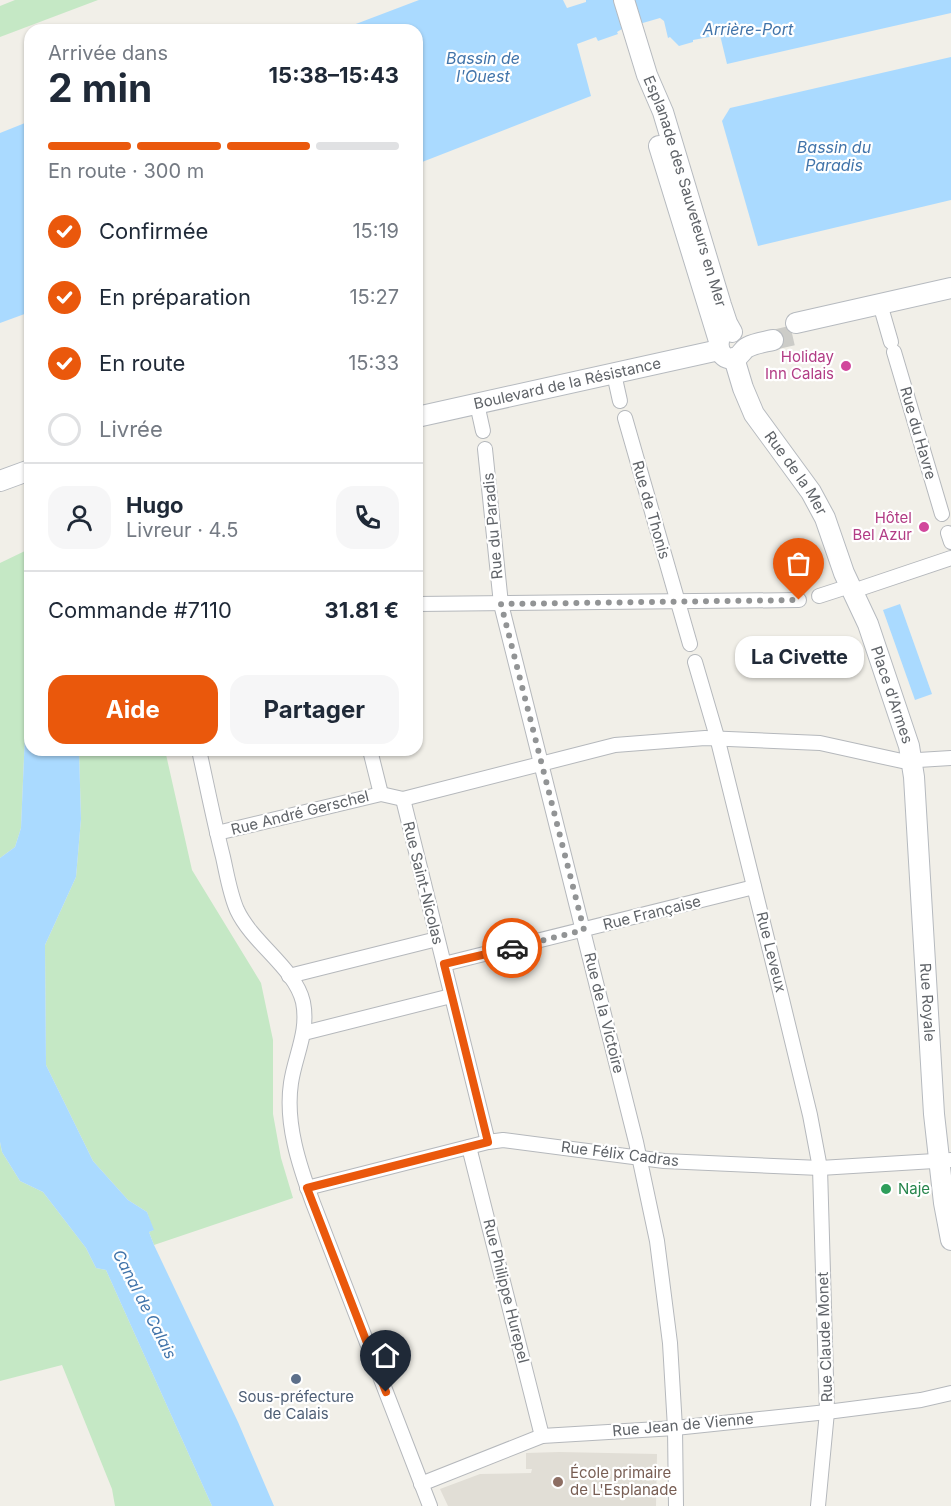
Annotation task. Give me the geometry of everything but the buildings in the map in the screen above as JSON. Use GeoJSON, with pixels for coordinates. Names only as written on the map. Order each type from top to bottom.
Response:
{"type":"FeatureCollection","features":[{"type":"Feature","properties":{"kind":"street","name":"Esplanade des Sauveteurs en Mer"},"geometry":{"type":"LineString","coordinates":[[624,0],[646,75],[648,99],[656,134],[731,344]]}},
{"type":"Feature","properties":{"kind":"street"},"geometry":{"type":"LineString","coordinates":[[798,329],[882,310],[951,288]]}},
{"type":"Feature","properties":{"kind":"street"},"geometry":{"type":"LineString","coordinates":[[882,310],[951,301]]}},
{"type":"Feature","properties":{"kind":"street","name":"Rue du Havre"},"geometry":{"type":"LineString","coordinates":[[882,310],[942,514]]}},
{"type":"Feature","properties":{"kind":"street","name":"Boulevard de la Résistance"},"geometry":{"type":"LineString","coordinates":[[423,416],[614,374],[731,344],[750,346],[772,334]]}},
{"type":"Feature","properties":{"kind":"street","name":"Rue de la Mer"},"geometry":{"type":"LineString","coordinates":[[731,344],[743,388],[754,414],[820,508],[852,589]]}},
{"type":"Feature","properties":{"kind":"street"},"geometry":{"type":"LineString","coordinates":[[614,374],[620,401]]}},
{"type":"Feature","properties":{"kind":"street"},"geometry":{"type":"LineString","coordinates":[[477,404],[483,431]]}},
{"type":"Feature","properties":{"kind":"street","name":"Rue de Thonis"},"geometry":{"type":"LineString","coordinates":[[625,418],[690,644]]}},
{"type":"Feature","properties":{"kind":"street","name":"Rue du Paradis"},"geometry":{"type":"LineString","coordinates":[[486,449],[501,604],[542,763]]}},
{"type":"Feature","properties":{"kind":"street"},"geometry":{"type":"LineString","coordinates":[[0,481],[24,472]]}},
{"type":"Feature","properties":{"kind":"street"},"geometry":{"type":"LineString","coordinates":[[819,596],[852,589],[951,558]]}},
{"type":"Feature","properties":{"kind":"street","name":"Place d'Armes"},"geometry":{"type":"LineString","coordinates":[[852,589],[868,624],[912,761]]}},
{"type":"Feature","properties":{"kind":"street"},"geometry":{"type":"LineString","coordinates":[[423,604],[799,600]]}},
{"type":"Feature","properties":{"kind":"street","name":"Rue Leveux"},"geometry":{"type":"LineString","coordinates":[[695,662],[717,737],[810,1115],[820,1168]]}},
{"type":"Feature","properties":{"kind":"street","name":"Rue André Gerschel"},"geometry":{"type":"LineString","coordinates":[[217,833],[381,794],[403,799],[615,745],[717,737],[820,743],[895,760],[951,758]]}},
{"type":"Feature","properties":{"kind":"street"},"geometry":{"type":"LineString","coordinates":[[200,756],[237,910],[253,935],[297,987],[303,1003],[304,1033],[290,1084],[289,1110],[293,1135],[307,1188],[430,1506]]}},
{"type":"Feature","properties":{"kind":"street"},"geometry":{"type":"LineString","coordinates":[[372,756],[381,794]]}},
{"type":"Feature","properties":{"kind":"street","name":"Rue Royale"},"geometry":{"type":"LineString","coordinates":[[912,761],[933,1093],[945,1161],[944,1203],[951,1240]]}},
{"type":"Feature","properties":{"kind":"street","name":"Rue de la Victoire"},"geometry":{"type":"LineString","coordinates":[[542,763],[652,1213],[665,1293],[675,1428],[676,1506]]}},
{"type":"Feature","properties":{"kind":"street","name":"Rue Saint-Nicolas"},"geometry":{"type":"LineString","coordinates":[[403,799],[488,1142]]}},
{"type":"Feature","properties":{"kind":"street","name":"Rue Française"},"geometry":{"type":"LineString","coordinates":[[444,964],[754,888]]}},
{"type":"Feature","properties":{"kind":"street"},"geometry":{"type":"LineString","coordinates":[[289,976],[437,939]]}},
{"type":"Feature","properties":{"kind":"street"},"geometry":{"type":"LineString","coordinates":[[304,1033],[452,996]]}},
{"type":"Feature","properties":{"kind":"street","name":"Rue Félix Cadras"},"geometry":{"type":"LineString","coordinates":[[307,1188],[488,1142],[510,1140],[639,1159],[820,1168],[945,1161]]}},
{"type":"Feature","properties":{"kind":"street","name":"Rue Philippe Hurepel"},"geometry":{"type":"LineString","coordinates":[[469,1147],[542,1436]]}},
{"type":"Feature","properties":{"kind":"street","name":"Rue Claude Monet"},"geometry":{"type":"LineString","coordinates":[[818,1506],[827,1412],[820,1168]]}},
{"type":"Feature","properties":{"kind":"street","name":"Rue Jean de Vienne"},"geometry":{"type":"LineString","coordinates":[[421,1484],[542,1436],[675,1428],[827,1412],[921,1400],[951,1393]]}},
{"type":"Feature","properties":{"kind":"shaded area","name":"École primaire de L'Esplanade"},"geometry":{"type":"Polygon","coordinates":[[[526,1453],[657,1454],[656,1506],[448,1506],[440,1489],[480,1474],[531,1473],[532,1469],[526,1469],[526,1453]]]}},
{"type":"Feature","properties":{"kind":"green space"},"geometry":{"type":"Polygon","coordinates":[[[15,0],[98,0],[34,24],[24,24],[24,28],[0,37],[0,6],[15,0]]]}},
{"type":"Feature","properties":{"kind":"green space"},"geometry":{"type":"Polygon","coordinates":[[[24,551],[24,756],[21,828],[15,847],[0,858],[0,563],[24,551]]]}},
{"type":"Feature","properties":{"kind":"green space"},"geometry":{"type":"Polygon","coordinates":[[[79,756],[166,756],[192,870],[261,983],[273,1040],[273,1114],[281,1158],[293,1198],[154,1245],[149,1232],[153,1230],[147,1212],[128,1200],[93,1161],[46,1065],[45,945],[76,877],[81,819],[79,756]]]}},
{"type":"Feature","properties":{"kind":"green space"},"geometry":{"type":"Polygon","coordinates":[[[0,1142],[2,1152],[20,1181],[43,1192],[86,1248],[96,1268],[106,1270],[212,1506],[115,1506],[112,1489],[62,1365],[0,1381],[0,1142]]]}},
{"type":"Feature","properties":{"kind":"water","name":"Bassin de l'Ouest"},"geometry":{"type":"Polygon","coordinates":[[[419,0],[563,0],[567,8],[586,2],[586,0],[951,0],[951,13],[727,64],[720,35],[693,40],[693,42],[679,46],[670,37],[668,38],[664,21],[660,18],[622,29],[617,32],[618,34],[598,41],[596,37],[577,44],[591,96],[423,162],[423,24],[356,24],[419,0]]]}},
{"type":"Feature","properties":{"kind":"water","name":"Bassin du Paradis"},"geometry":{"type":"Polygon","coordinates":[[[951,57],[951,200],[758,246],[722,121],[730,108],[951,57]]]}},
{"type":"Feature","properties":{"kind":"water"},"geometry":{"type":"Polygon","coordinates":[[[24,123],[24,314],[0,323],[0,133],[24,123]]]}},
{"type":"Feature","properties":{"kind":"water"},"geometry":{"type":"Polygon","coordinates":[[[900,604],[932,694],[915,700],[883,610],[900,604]]]}},
{"type":"Feature","properties":{"kind":"water","name":"Canal de Calais"},"geometry":{"type":"Polygon","coordinates":[[[24,756],[79,756],[81,819],[76,877],[45,945],[46,1065],[93,1161],[128,1200],[147,1212],[154,1230],[149,1232],[154,1245],[238,1422],[274,1506],[212,1506],[106,1270],[96,1268],[86,1248],[43,1192],[20,1181],[2,1152],[0,1142],[0,858],[15,847],[21,828],[24,756]]]}},
{"type":"Feature","properties":{"kind":"tunnel"},"geometry":{"type":"LineString","coordinates":[[773,340],[799,334]]}},
{"type":"Feature","properties":{"kind":"way so far"},"geometry":{"type":"LineString","coordinates":[[512,948],[584,930],[501,604],[799,600]]}},
{"type":"Feature","properties":{"kind":"place","name":"Holiday Inn Calais"},"geometry":{"type":"Point","coordinates":[846,366]}},
{"type":"Feature","properties":{"kind":"place","name":"Hôtel Bel Azur"},"geometry":{"type":"Point","coordinates":[924,527]}},
{"type":"Feature","properties":{"kind":"place","name":"La Civette"},"geometry":{"type":"Point","coordinates":[799,600]}},
{"type":"Feature","properties":{"kind":"place","name":"Naje"},"geometry":{"type":"Point","coordinates":[886,1189]}},
{"type":"Feature","properties":{"kind":"place","name":"Sous-préfecture de Calais"},"geometry":{"type":"Point","coordinates":[296,1379]}},
{"type":"Feature","properties":{"kind":"place","name":"École primaire de L'Esplanade"},"geometry":{"type":"Point","coordinates":[558,1482]}},
{"type":"Feature","properties":{"kind":"route"},"geometry":{"type":"LineString","coordinates":[[386,1392],[307,1188],[488,1142],[444,964],[512,948]]}},
{"type":"Feature","properties":{"kind":"water label","name":"Arrière-Port"},"geometry":{"type":"Point","coordinates":[748,29]}}]}
